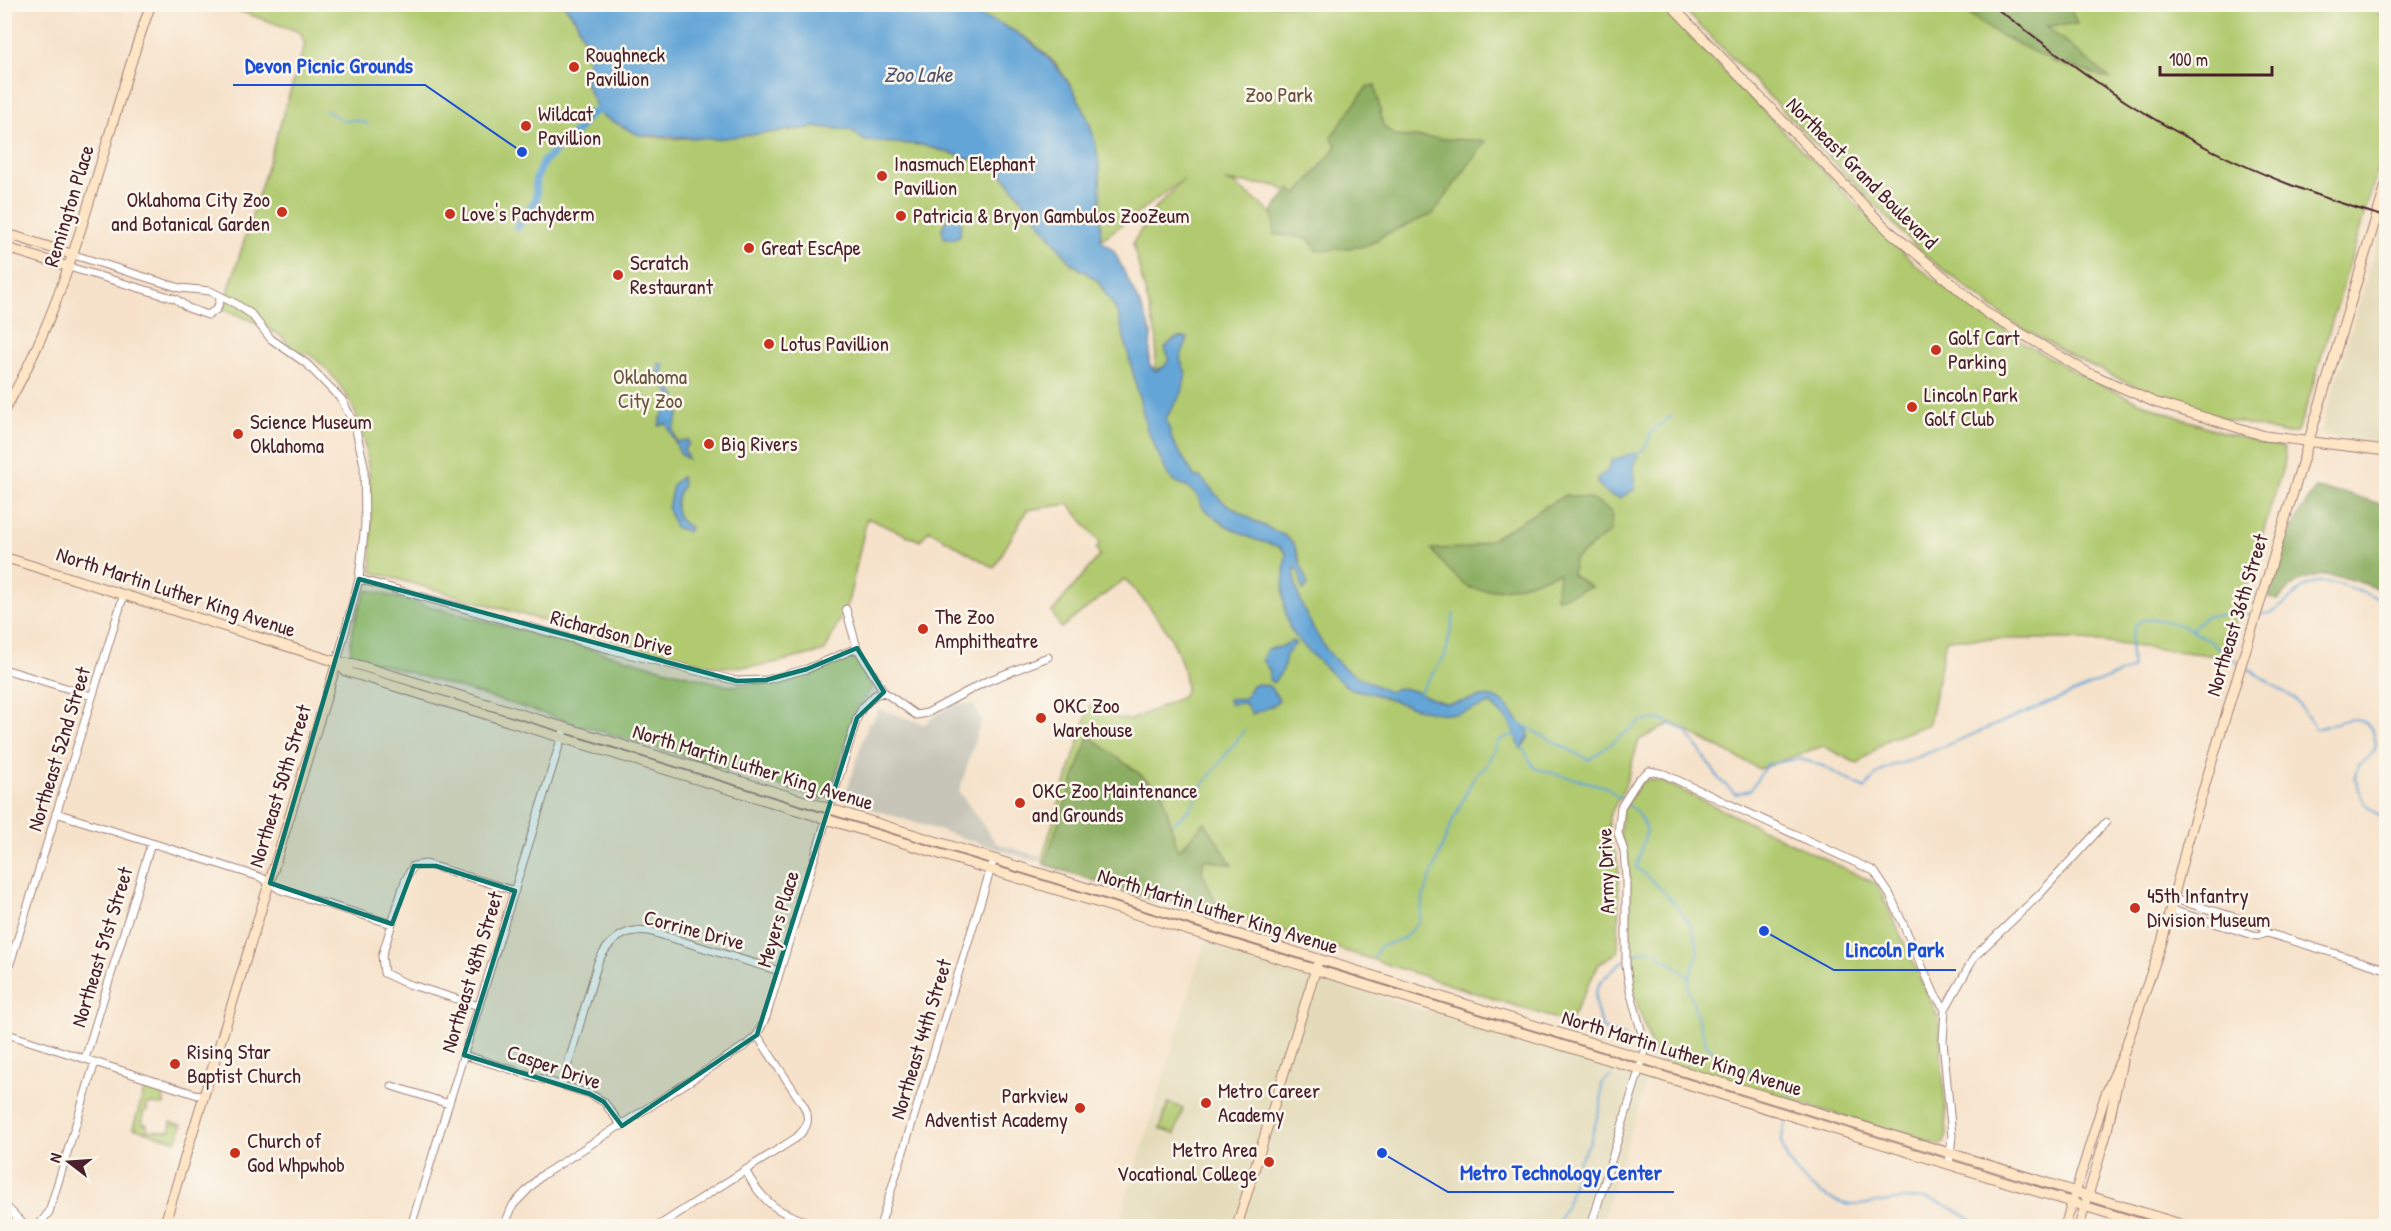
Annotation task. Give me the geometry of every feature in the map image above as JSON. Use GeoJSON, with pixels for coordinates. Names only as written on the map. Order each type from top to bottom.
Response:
{"type":"FeatureCollection","features":[{"type":"Feature","properties":{"kind":"main road","name":"Remington Place"},"geometry":{"type":"LineString","coordinates":[[4,411],[45,333],[74,255],[150,4]]}},
{"type":"Feature","properties":{"kind":"main road","name":"Northeast Grand Boulevard"},"geometry":{"type":"LineString","coordinates":[[1671,4],[1887,229],[1988,314],[2087,372],[2154,402],[2265,436],[2386,451]]}},
{"type":"Feature","properties":{"kind":"main road","name":"Northeast 36th Street"},"geometry":{"type":"LineString","coordinates":[[2065,1227],[2105,1096],[2123,1055],[2171,910],[2187,844],[2386,185]]}},
{"type":"Feature","properties":{"kind":"main road"},"geometry":{"type":"LineString","coordinates":[[4,237],[14,236],[74,255]]}},
{"type":"Feature","properties":{"kind":"main road"},"geometry":{"type":"LineString","coordinates":[[4,247],[69,267]]}},
{"type":"Feature","properties":{"kind":"main road","name":"North Martin Luther King Avenue"},"geometry":{"type":"LineString","coordinates":[[4,557],[337,662],[348,662],[826,820],[989,871],[1317,965]]}},
{"type":"Feature","properties":{"kind":"main road","name":"Northeast 50th Street"},"geometry":{"type":"LineString","coordinates":[[164,1227],[337,662]]}},
{"type":"Feature","properties":{"kind":"main road","name":"North Martin Luther King Avenue"},"geometry":{"type":"LineString","coordinates":[[563,732],[829,809],[1317,965],[1642,1065],[2088,1195]]}},
{"type":"Feature","properties":{"kind":"main road"},"geometry":{"type":"LineString","coordinates":[[1237,1227],[1317,965]]}},
{"type":"Feature","properties":{"kind":"main road","name":"Northeast 36th Street"},"geometry":{"type":"LineString","coordinates":[[2079,1227],[2121,1077],[2123,1055]]}},
{"type":"Feature","properties":{"kind":"main road","name":"North Martin Luther King Avenue"},"geometry":{"type":"LineString","coordinates":[[1642,1065],[2072,1204]]}},
{"type":"Feature","properties":{"kind":"main road"},"geometry":{"type":"LineString","coordinates":[[2088,1195],[2187,1227]]}},
{"type":"Feature","properties":{"kind":"main road"},"geometry":{"type":"LineString","coordinates":[[2072,1204],[2150,1227]]}},
{"type":"Feature","properties":{"kind":"street","name":"Northeast 50th Street"},"geometry":{"type":"LineString","coordinates":[[74,255],[180,288],[210,291],[251,314],[271,339],[307,364],[342,400],[355,426],[362,455],[365,524],[359,579],[337,662]]}},
{"type":"Feature","properties":{"kind":"street"},"geometry":{"type":"LineString","coordinates":[[69,267],[176,299],[188,308],[208,315],[217,309],[221,297]]}},
{"type":"Feature","properties":{"kind":"street","name":"Richardson Drive"},"geometry":{"type":"LineString","coordinates":[[359,579],[633,656],[737,681],[766,680],[807,669],[857,648]]}},
{"type":"Feature","properties":{"kind":"street","name":"Northeast 52nd Street"},"geometry":{"type":"LineString","coordinates":[[4,982],[124,594]]}},
{"type":"Feature","properties":{"kind":"street"},"geometry":{"type":"LineString","coordinates":[[846,609],[857,648],[884,692],[916,715],[927,713],[972,688],[1048,657]]}},
{"type":"Feature","properties":{"kind":"street"},"geometry":{"type":"LineString","coordinates":[[4,669],[92,696]]}},
{"type":"Feature","properties":{"kind":"street","name":"Meyers Place"},"geometry":{"type":"LineString","coordinates":[[504,1227],[513,1205],[541,1176],[746,1046],[757,1035],[766,1017],[857,718],[863,707],[875,695],[884,692]]}},
{"type":"Feature","properties":{"kind":"street","name":"Northeast 48th Street"},"geometry":{"type":"LineString","coordinates":[[411,1227],[563,732]]}},
{"type":"Feature","properties":{"kind":"street","name":"Army Drive"},"geometry":{"type":"LineString","coordinates":[[1591,1227],[1646,1048],[1630,991],[1626,966],[1626,877],[1624,851],[1618,833],[1621,807],[1638,780],[1649,771],[1664,774],[1874,871],[1890,895],[1935,995],[1945,1009]]}},
{"type":"Feature","properties":{"kind":"street"},"geometry":{"type":"LineString","coordinates":[[56,813],[260,877],[281,890],[392,924]]}},
{"type":"Feature","properties":{"kind":"street"},"geometry":{"type":"LineString","coordinates":[[1949,1165],[1952,1155],[1943,1041],[1945,1009],[1975,956],[2040,894],[2106,822]]}},
{"type":"Feature","properties":{"kind":"street","name":"Northeast 51st Street"},"geometry":{"type":"LineString","coordinates":[[86,1059],[151,844]]}},
{"type":"Feature","properties":{"kind":"street","name":"Northeast 44th Street"},"geometry":{"type":"LineString","coordinates":[[880,1227],[993,861]]}},
{"type":"Feature","properties":{"kind":"street"},"geometry":{"type":"LineString","coordinates":[[479,1006],[405,983],[384,973],[382,956],[392,924],[409,871],[416,865],[436,866],[515,891]]}},
{"type":"Feature","properties":{"kind":"street"},"geometry":{"type":"LineString","coordinates":[[2174,899],[2261,925],[2267,933]]}},
{"type":"Feature","properties":{"kind":"street"},"geometry":{"type":"LineString","coordinates":[[2171,910],[2257,936],[2267,933],[2386,969]]}},
{"type":"Feature","properties":{"kind":"street","name":"Corrine Drive"},"geometry":{"type":"LineString","coordinates":[[562,1085],[598,962],[607,946],[626,932],[649,931],[779,971]]}},
{"type":"Feature","properties":{"kind":"street"},"geometry":{"type":"LineString","coordinates":[[4,1033],[204,1097]]}},
{"type":"Feature","properties":{"kind":"street"},"geometry":{"type":"LineString","coordinates":[[658,1226],[796,1138],[807,1125],[808,1120],[804,1107],[757,1035]]}},
{"type":"Feature","properties":{"kind":"street","name":"Casper Drive"},"geometry":{"type":"LineString","coordinates":[[464,1055],[598,1098],[622,1126]]}},
{"type":"Feature","properties":{"kind":"street"},"geometry":{"type":"LineString","coordinates":[[38,1227],[49,1212],[95,1062]]}},
{"type":"Feature","properties":{"kind":"street"},"geometry":{"type":"LineString","coordinates":[[392,1086],[449,1104]]}},
{"type":"Feature","properties":{"kind":"street"},"geometry":{"type":"LineString","coordinates":[[745,1170],[772,1207],[791,1217],[820,1227]]}},
{"type":"Feature","properties":{"kind":"street"},"geometry":{"type":"LineString","coordinates":[[4,1204],[25,1227]]}},
{"type":"Feature","properties":{"kind":"highlighted area"},"geometry":{"type":"Polygon","coordinates":[[[359,579],[737,681],[766,680],[807,669],[857,648],[884,692],[857,718],[757,1035],[622,1126],[604,1102],[590,1094],[464,1055],[515,891],[436,866],[414,866],[392,924],[270,883],[359,579]]]}},
{"type":"Feature","properties":{"kind":"shaded area"},"geometry":{"type":"Polygon","coordinates":[[[2383,226],[2386,227],[2386,444],[2320,434],[2383,226]]]}},
{"type":"Feature","properties":{"kind":"shaded area"},"geometry":{"type":"Polygon","coordinates":[[[952,704],[973,704],[981,720],[959,792],[996,843],[1041,857],[1038,862],[844,800],[869,721],[873,722],[878,709],[924,724],[952,704]]]}},
{"type":"Feature","properties":{"kind":"shaded area"},"geometry":{"type":"Polygon","coordinates":[[[1205,941],[1647,1080],[1601,1226],[1118,1226],[1205,941]]]}},
{"type":"Feature","properties":{"kind":"green space"},"geometry":{"type":"Polygon","coordinates":[[[2362,4],[2386,18],[2386,143],[2305,411],[2296,433],[2283,433],[2210,415],[2158,397],[2073,357],[2010,321],[1922,253],[1680,5],[2362,4]]]}},
{"type":"Feature","properties":{"kind":"green space"},"geometry":{"type":"Polygon","coordinates":[[[232,5],[564,5],[576,20],[586,45],[588,64],[585,83],[596,106],[602,116],[639,135],[671,139],[817,127],[851,130],[865,141],[923,145],[997,167],[1071,263],[1097,280],[1118,313],[1135,378],[1155,367],[1157,339],[1133,243],[1153,211],[1184,179],[1101,240],[1086,114],[1055,63],[1030,40],[991,20],[934,5],[1659,5],[1915,264],[1956,297],[2043,354],[2089,378],[2184,419],[2284,448],[2285,460],[2225,657],[2075,639],[1946,639],[1929,724],[1887,740],[1858,764],[1823,746],[1759,769],[1672,723],[1639,740],[1624,789],[1609,816],[1608,839],[1616,855],[1619,872],[1618,952],[1599,964],[1569,1023],[1190,901],[1153,900],[1044,864],[1042,858],[1090,705],[1117,718],[1131,720],[1182,697],[1186,689],[1180,657],[1166,629],[1125,579],[1061,628],[1052,612],[1100,555],[1096,549],[1100,543],[1069,504],[1027,510],[994,568],[929,530],[920,541],[867,518],[849,599],[825,651],[761,666],[721,667],[676,658],[372,572],[366,452],[360,425],[349,399],[332,375],[308,353],[298,353],[273,331],[223,309],[305,44],[300,32],[239,11],[232,5]],[[1224,181],[1235,184],[1293,230],[1291,195],[1278,186],[1224,181]]]}},
{"type":"Feature","properties":{"kind":"green space"},"geometry":{"type":"Polygon","coordinates":[[[1956,5],[2069,5],[2077,24],[2046,26],[2111,79],[2054,62],[1994,32],[1956,5]]]}},
{"type":"Feature","properties":{"kind":"green space"},"geometry":{"type":"Polygon","coordinates":[[[1375,85],[1383,126],[1396,136],[1486,141],[1433,214],[1384,235],[1367,246],[1317,251],[1309,239],[1274,234],[1273,210],[1290,189],[1297,195],[1337,146],[1331,137],[1367,87],[1375,85]]]}},
{"type":"Feature","properties":{"kind":"green space"},"geometry":{"type":"Polygon","coordinates":[[[2316,489],[2349,494],[2386,506],[2386,591],[2329,575],[2303,579],[2290,587],[2278,600],[2269,598],[2293,527],[2316,489]]]}},
{"type":"Feature","properties":{"kind":"green space"},"geometry":{"type":"Polygon","coordinates":[[[1565,495],[1591,499],[1612,512],[1611,531],[1574,560],[1572,575],[1592,587],[1556,599],[1559,573],[1504,589],[1471,588],[1450,571],[1432,549],[1468,548],[1492,539],[1565,495]]]}},
{"type":"Feature","properties":{"kind":"green space"},"geometry":{"type":"Polygon","coordinates":[[[368,590],[728,686],[792,678],[853,656],[872,687],[856,710],[829,796],[822,799],[352,655],[351,642],[355,622],[368,590]]]}},
{"type":"Feature","properties":{"kind":"green space"},"geometry":{"type":"Polygon","coordinates":[[[1089,736],[1162,791],[1178,851],[1205,822],[1232,865],[1204,859],[1202,872],[1217,905],[1153,900],[1044,864],[1089,736]]]}},
{"type":"Feature","properties":{"kind":"green space"},"geometry":{"type":"Polygon","coordinates":[[[1647,779],[1664,782],[1877,884],[1939,1019],[1947,1135],[1943,1144],[1938,1145],[1656,1059],[1629,980],[1630,883],[1627,854],[1620,834],[1622,811],[1640,784],[1647,779]]]}},
{"type":"Feature","properties":{"kind":"green space"},"geometry":{"type":"Polygon","coordinates":[[[145,1088],[163,1093],[164,1105],[147,1104],[147,1111],[143,1112],[143,1124],[147,1124],[147,1130],[170,1131],[171,1122],[182,1125],[177,1141],[133,1128],[145,1088]]]}},
{"type":"Feature","properties":{"kind":"green space"},"geometry":{"type":"Polygon","coordinates":[[[1168,1103],[1183,1108],[1175,1134],[1160,1129],[1168,1103]]]}},
{"type":"Feature","properties":{"kind":"water","name":"Zoo Lake"},"geometry":{"type":"Polygon","coordinates":[[[564,5],[934,5],[991,20],[1030,42],[1062,75],[1086,114],[1098,158],[1101,188],[1101,240],[1114,251],[1145,315],[1151,333],[1149,364],[1155,371],[1165,366],[1169,358],[1165,348],[1175,339],[1188,338],[1180,359],[1186,373],[1182,393],[1166,418],[1173,442],[1195,477],[1200,477],[1222,501],[1254,521],[1285,536],[1294,544],[1308,585],[1303,590],[1298,570],[1295,568],[1295,579],[1303,607],[1326,648],[1343,667],[1389,692],[1403,688],[1446,703],[1485,697],[1496,698],[1506,704],[1528,730],[1529,736],[1521,749],[1509,722],[1491,704],[1456,714],[1431,712],[1369,692],[1355,691],[1346,686],[1308,650],[1289,626],[1286,617],[1283,589],[1286,553],[1280,547],[1253,539],[1225,525],[1203,508],[1197,495],[1184,485],[1173,481],[1167,473],[1147,429],[1118,313],[1097,280],[1071,263],[997,167],[923,145],[865,141],[851,130],[818,127],[715,139],[639,135],[602,116],[596,106],[585,83],[588,64],[586,45],[576,20],[564,5]]]}},
{"type":"Feature","properties":{"kind":"water"},"geometry":{"type":"Polygon","coordinates":[[[966,206],[968,210],[961,219],[960,235],[952,240],[943,237],[942,229],[951,210],[966,206]]]}},
{"type":"Feature","properties":{"kind":"water"},"geometry":{"type":"Polygon","coordinates":[[[659,363],[665,365],[662,378],[676,396],[674,408],[679,414],[673,430],[677,442],[688,440],[689,444],[684,449],[688,459],[681,455],[666,423],[659,426],[670,394],[657,377],[659,363]]]}},
{"type":"Feature","properties":{"kind":"water"},"geometry":{"type":"Polygon","coordinates":[[[1634,453],[1638,457],[1633,465],[1635,489],[1620,498],[1609,495],[1597,483],[1598,478],[1608,470],[1612,460],[1634,453]]]}},
{"type":"Feature","properties":{"kind":"water"},"geometry":{"type":"Polygon","coordinates":[[[681,477],[683,485],[677,497],[676,509],[680,519],[690,527],[688,532],[675,527],[668,509],[673,484],[681,477]]]}},
{"type":"Feature","properties":{"kind":"water"},"geometry":{"type":"Polygon","coordinates":[[[1292,641],[1296,643],[1286,655],[1283,670],[1273,683],[1269,680],[1270,671],[1262,660],[1267,649],[1281,647],[1292,641]]]}},
{"type":"Feature","properties":{"kind":"water"},"geometry":{"type":"Polygon","coordinates":[[[1252,685],[1269,686],[1279,699],[1275,705],[1252,714],[1245,703],[1229,704],[1228,699],[1245,698],[1252,685]]]}},
{"type":"Feature","properties":{"kind":"waterway"},"geometry":{"type":"LineString","coordinates":[[325,110],[344,121],[356,120],[368,124]]}},
{"type":"Feature","properties":{"kind":"waterway"},"geometry":{"type":"LineString","coordinates":[[517,227],[536,200],[536,179],[543,162],[577,131],[590,114],[599,110]]}},
{"type":"Feature","properties":{"kind":"waterway"},"geometry":{"type":"LineString","coordinates":[[1636,455],[1645,448],[1652,431],[1672,416]]}},
{"type":"Feature","properties":{"kind":"waterway"},"geometry":{"type":"LineString","coordinates":[[2261,614],[2277,610],[2302,589],[2317,582],[2343,585],[2386,601]]}},
{"type":"Feature","properties":{"kind":"waterway"},"geometry":{"type":"LineString","coordinates":[[1418,694],[1445,656],[1454,614]]}},
{"type":"Feature","properties":{"kind":"waterway"},"geometry":{"type":"LineString","coordinates":[[2191,629],[2206,616],[2252,614]]}},
{"type":"Feature","properties":{"kind":"waterway"},"geometry":{"type":"LineString","coordinates":[[1517,722],[1589,760],[1641,721],[1660,719],[1686,731],[1720,780],[1735,794],[1750,790],[1767,764],[1800,759],[1823,766],[1865,789],[1878,774],[1887,768],[2133,668],[2132,635],[2137,624],[2142,620],[2170,622],[2182,626],[2206,639],[2239,663]]}},
{"type":"Feature","properties":{"kind":"waterway"},"geometry":{"type":"LineString","coordinates":[[2244,666],[2295,699],[2316,729],[2341,721],[2357,719],[2369,726],[2376,741],[2375,749],[2359,765],[2355,779],[2365,804],[2386,821]]}},
{"type":"Feature","properties":{"kind":"waterway"},"geometry":{"type":"LineString","coordinates":[[1174,823],[1191,808],[1203,785],[1245,730]]}},
{"type":"Feature","properties":{"kind":"waterway"},"geometry":{"type":"LineString","coordinates":[[1374,958],[1379,947],[1404,938],[1420,921],[1423,897],[1452,822],[1470,785],[1477,774],[1486,767],[1499,740],[1515,734]]}},
{"type":"Feature","properties":{"kind":"waterway"},"geometry":{"type":"LineString","coordinates":[[1522,746],[1534,768],[1606,787],[1622,800]]}},
{"type":"Feature","properties":{"kind":"waterway"},"geometry":{"type":"LineString","coordinates":[[1626,803],[1636,811],[1647,829],[1636,867],[1677,906],[1693,931],[1697,944],[1697,956],[1688,987],[1706,1044],[1725,1062],[1785,1081],[1792,1096],[1790,1103]]}},
{"type":"Feature","properties":{"kind":"waterway"},"geometry":{"type":"LineString","coordinates":[[1629,957],[1648,949],[1659,952],[1661,958],[1672,963],[1688,977]]}},
{"type":"Feature","properties":{"kind":"waterway"},"geometry":{"type":"LineString","coordinates":[[1622,1045],[1624,1037],[1603,1029],[1595,996],[1600,983],[1625,960]]}},
{"type":"Feature","properties":{"kind":"waterway"},"geometry":{"type":"LineString","coordinates":[[1557,1226],[1570,1195],[1579,1161],[1590,1142],[1601,1104],[1602,1083],[1611,1076]]}},
{"type":"Feature","properties":{"kind":"waterway"},"geometry":{"type":"LineString","coordinates":[[1787,1117],[1782,1141],[1786,1155],[1801,1176],[1822,1194],[1846,1204],[1857,1205],[1903,1199],[1931,1200],[1944,1204],[1980,1226]]}},
{"type":"Feature","properties":{"kind":"railway"},"geometry":{"type":"LineString","coordinates":[[1990,4],[2110,91],[2189,139],[2285,183],[2386,217]]}},
{"type":"Feature","properties":{"kind":"place","name":"Roughneck Pavillion"},"geometry":{"type":"Point","coordinates":[574,67]}},
{"type":"Feature","properties":{"kind":"place","name":"Wildcat Pavillion"},"geometry":{"type":"Point","coordinates":[526,126]}},
{"type":"Feature","properties":{"kind":"place","name":"Devon Picnic Grounds"},"geometry":{"type":"Point","coordinates":[522,152]}},
{"type":"Feature","properties":{"kind":"place","name":"Inasmuch Elephant Pavillion"},"geometry":{"type":"Point","coordinates":[882,176]}},
{"type":"Feature","properties":{"kind":"place","name":"Oklahoma City Zoo and Botanical Garden"},"geometry":{"type":"Point","coordinates":[282,212]}},
{"type":"Feature","properties":{"kind":"place","name":"Love's Pachyderm"},"geometry":{"type":"Point","coordinates":[450,214]}},
{"type":"Feature","properties":{"kind":"place","name":"Patricia & Bryon Gambulos ZooZeum"},"geometry":{"type":"Point","coordinates":[901,216]}},
{"type":"Feature","properties":{"kind":"place","name":"Great EscApe"},"geometry":{"type":"Point","coordinates":[749,248]}},
{"type":"Feature","properties":{"kind":"place","name":"Scratch Restaurant"},"geometry":{"type":"Point","coordinates":[618,275]}},
{"type":"Feature","properties":{"kind":"place","name":"Lotus Pavillion"},"geometry":{"type":"Point","coordinates":[769,344]}},
{"type":"Feature","properties":{"kind":"place","name":"Golf Cart Parking"},"geometry":{"type":"Point","coordinates":[1936,350]}},
{"type":"Feature","properties":{"kind":"place","name":"Lincoln Park Golf Club"},"geometry":{"type":"Point","coordinates":[1912,407]}},
{"type":"Feature","properties":{"kind":"place","name":"Science Museum Oklahoma"},"geometry":{"type":"Point","coordinates":[238,434]}},
{"type":"Feature","properties":{"kind":"place","name":"Big Rivers"},"geometry":{"type":"Point","coordinates":[709,444]}},
{"type":"Feature","properties":{"kind":"place","name":"The Zoo Amphitheatre"},"geometry":{"type":"Point","coordinates":[923,629]}},
{"type":"Feature","properties":{"kind":"place","name":"OKC Zoo Warehouse"},"geometry":{"type":"Point","coordinates":[1041,718]}},
{"type":"Feature","properties":{"kind":"place","name":"OKC Zoo Maintenance and Grounds"},"geometry":{"type":"Point","coordinates":[1020,803]}},
{"type":"Feature","properties":{"kind":"place","name":"45th Infantry Division Museum"},"geometry":{"type":"Point","coordinates":[2135,908]}},
{"type":"Feature","properties":{"kind":"place","name":"Lincoln Park"},"geometry":{"type":"Point","coordinates":[1764,931]}},
{"type":"Feature","properties":{"kind":"place","name":"Rising Star Baptist Church"},"geometry":{"type":"Point","coordinates":[175,1064]}},
{"type":"Feature","properties":{"kind":"place","name":"Metro Career Academy"},"geometry":{"type":"Point","coordinates":[1206,1103]}},
{"type":"Feature","properties":{"kind":"place","name":"Parkview Adventist Academy"},"geometry":{"type":"Point","coordinates":[1080,1108]}},
{"type":"Feature","properties":{"kind":"place","name":"Church of God Whpwhob"},"geometry":{"type":"Point","coordinates":[235,1153]}},
{"type":"Feature","properties":{"kind":"place","name":"Metro Technology Center"},"geometry":{"type":"Point","coordinates":[1382,1153]}},
{"type":"Feature","properties":{"kind":"place","name":"Metro Area Vocational College"},"geometry":{"type":"Point","coordinates":[1269,1162]}},
{"type":"Feature","properties":{"kind":"park label","name":"Zoo Park"},"geometry":{"type":"Point","coordinates":[1279,95]}},
{"type":"Feature","properties":{"kind":"park label","name":"Oklahoma City Zoo"},"geometry":{"type":"Point","coordinates":[650,389]}}]}
